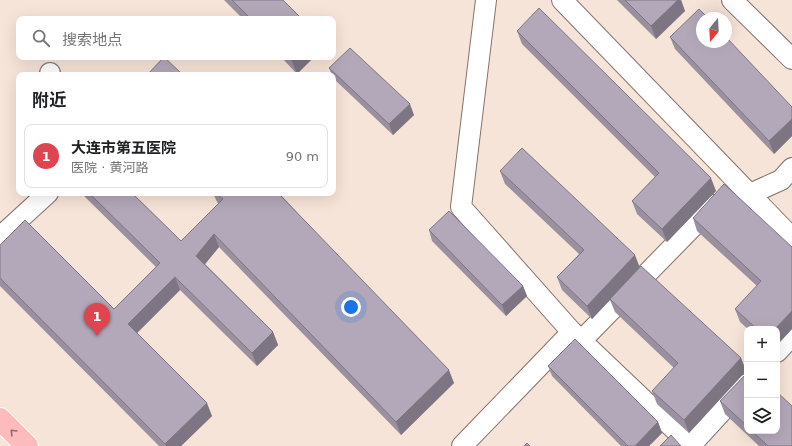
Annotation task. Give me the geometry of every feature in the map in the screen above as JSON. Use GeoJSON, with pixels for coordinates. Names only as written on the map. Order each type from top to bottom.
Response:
{"type":"FeatureCollection","features":[{"type":"Feature","properties":{"kind":"main road"},"geometry":{"type":"LineString","coordinates":[[0,418],[27,446]]}},
{"type":"Feature","properties":{"kind":"street"},"geometry":{"type":"LineString","coordinates":[[486,0],[461,206],[576,336],[691,446],[744,387]]}},
{"type":"Feature","properties":{"kind":"street"},"geometry":{"type":"LineString","coordinates":[[562,0],[792,238]]}},
{"type":"Feature","properties":{"kind":"street"},"geometry":{"type":"LineString","coordinates":[[732,0],[792,59]]}},
{"type":"Feature","properties":{"kind":"street"},"geometry":{"type":"LineString","coordinates":[[462,446],[576,336],[743,188],[781,180],[792,168]]}},
{"type":"Feature","properties":{"kind":"street"},"geometry":{"type":"LineString","coordinates":[[0,237],[45,196]]}},
{"type":"Feature","properties":{"kind":"street"},"geometry":{"type":"LineString","coordinates":[[780,349],[792,336]]}},
{"type":"Feature","properties":{"kind":"building"},"geometry":{"type":"Polygon","coordinates":[[[232,0],[283,0],[299,16],[248,16],[232,0]]]}},
{"type":"Feature","properties":{"kind":"building"},"geometry":{"type":"Polygon","coordinates":[[[625,0],[678,0],[651,26],[625,0]]]}},
{"type":"Feature","properties":{"kind":"building"},"geometry":{"type":"Polygon","coordinates":[[[539,8],[711,178],[662,229],[632,201],[659,173],[517,31],[539,8]]]}},
{"type":"Feature","properties":{"kind":"building"},"geometry":{"type":"Polygon","coordinates":[[[699,9],[702,12],[696,12],[696,48],[732,48],[732,43],[792,107],[792,119],[769,141],[670,37],[699,9]]]}},
{"type":"Feature","properties":{"kind":"building"},"geometry":{"type":"Polygon","coordinates":[[[350,48],[410,104],[389,124],[336,75],[336,72],[333,72],[329,68],[350,48]]]}},
{"type":"Feature","properties":{"kind":"building"},"geometry":{"type":"Polygon","coordinates":[[[161,60],[167,60],[180,72],[150,72],[161,60]]]}},
{"type":"Feature","properties":{"kind":"building"},"geometry":{"type":"Polygon","coordinates":[[[522,148],[635,255],[587,306],[557,277],[584,250],[500,171],[522,148]]]}},
{"type":"Feature","properties":{"kind":"building"},"geometry":{"type":"Polygon","coordinates":[[[724,184],[792,247],[792,311],[778,326],[754,326],[735,309],[761,281],[693,218],[724,184]]]}},
{"type":"Feature","properties":{"kind":"building"},"geometry":{"type":"Polygon","coordinates":[[[92,196],[135,196],[181,241],[223,199],[220,196],[281,196],[449,370],[396,422],[214,234],[196,256],[273,332],[252,353],[175,277],[128,324],[207,403],[165,444],[0,278],[0,245],[25,220],[114,309],[160,263],[92,196]]]}},
{"type":"Feature","properties":{"kind":"building"},"geometry":{"type":"Polygon","coordinates":[[[449,211],[523,286],[502,305],[429,230],[449,211]]]}},
{"type":"Feature","properties":{"kind":"building"},"geometry":{"type":"Polygon","coordinates":[[[641,266],[741,358],[684,420],[652,391],[678,363],[610,299],[641,266]]]}},
{"type":"Feature","properties":{"kind":"building"},"geometry":{"type":"Polygon","coordinates":[[[575,339],[658,422],[635,446],[628,446],[548,366],[575,339]]]}},
{"type":"Feature","properties":{"kind":"building"},"geometry":{"type":"Polygon","coordinates":[[[744,376],[744,423],[720,401],[744,376]]]}},
{"type":"Feature","properties":{"kind":"building"},"geometry":{"type":"Polygon","coordinates":[[[780,395],[792,406],[792,446],[768,446],[755,434],[780,434],[780,395]]]}},
{"type":"Feature","properties":{"kind":"building"},"geometry":{"type":"Polygon","coordinates":[[[671,435],[681,446],[660,446],[671,435]]]}},
{"type":"Feature","properties":{"kind":"place","name":"大连市第五医院"},"geometry":{"type":"Point","coordinates":[97,336]}}]}
